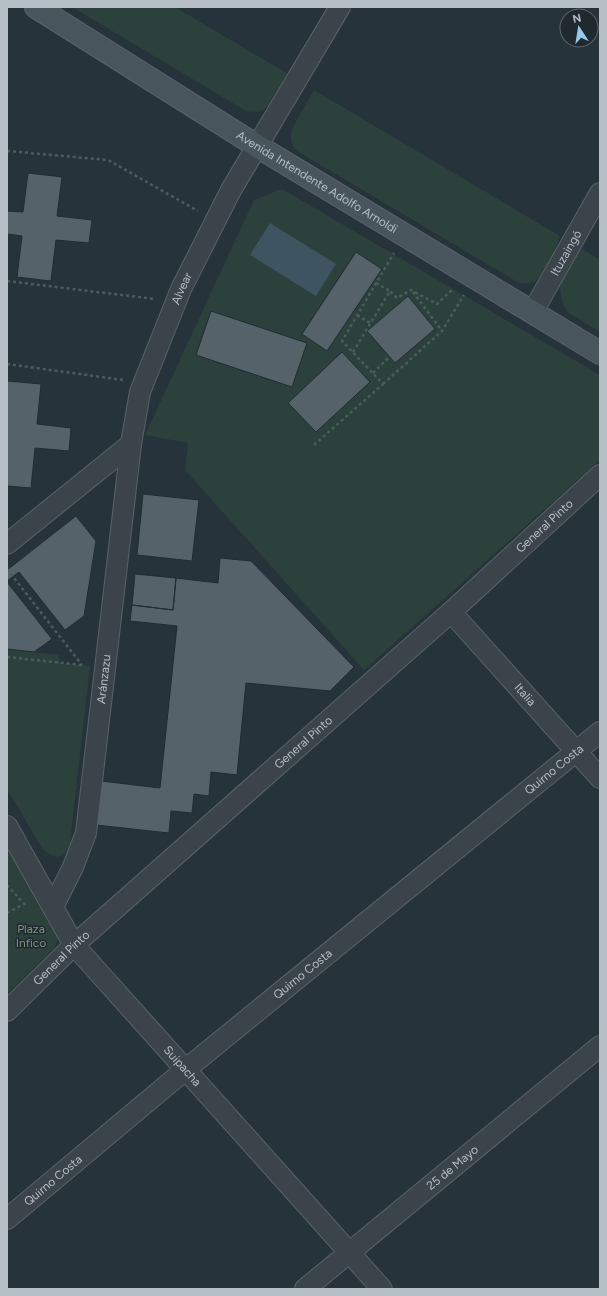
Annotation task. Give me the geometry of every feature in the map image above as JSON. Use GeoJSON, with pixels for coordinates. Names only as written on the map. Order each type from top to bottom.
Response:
{"type":"FeatureCollection","features":[{"type":"Feature","properties":{"kind":"main road","name":"Avenida Intendente Adolfo Arnoldi"},"geometry":{"type":"LineString","coordinates":[[36,7],[257,146],[600,353]]}},
{"type":"Feature","properties":{"kind":"street","name":"Alvear"},"geometry":{"type":"LineString","coordinates":[[131,444],[140,392],[181,289],[231,190],[340,7]]}},
{"type":"Feature","properties":{"kind":"street","name":"Ituzaingó"},"geometry":{"type":"LineString","coordinates":[[532,313],[600,193]]}},
{"type":"Feature","properties":{"kind":"street"},"geometry":{"type":"LineString","coordinates":[[7,544],[131,444]]}},
{"type":"Feature","properties":{"kind":"street","name":"Aránzazu"},"geometry":{"type":"LineString","coordinates":[[53,907],[73,867],[86,833],[131,444]]}},
{"type":"Feature","properties":{"kind":"street","name":"General Pinto"},"geometry":{"type":"LineString","coordinates":[[7,1011],[74,945],[451,612],[600,475]]}},
{"type":"Feature","properties":{"kind":"street","name":"Italia"},"geometry":{"type":"LineString","coordinates":[[451,612],[600,778]]}},
{"type":"Feature","properties":{"kind":"street","name":"Quirno Costa"},"geometry":{"type":"LineString","coordinates":[[7,1219],[185,1070],[600,732]]}},
{"type":"Feature","properties":{"kind":"street","name":"Suipacha"},"geometry":{"type":"LineString","coordinates":[[7,826],[74,945],[382,1289]]}},
{"type":"Feature","properties":{"kind":"street","name":"25 de Mayo"},"geometry":{"type":"LineString","coordinates":[[305,1289],[600,1046]]}},
{"type":"Feature","properties":{"kind":"path"},"geometry":{"type":"LineString","coordinates":[[7,151],[108,160],[215,221]]}},
{"type":"Feature","properties":{"kind":"path"},"geometry":{"type":"LineString","coordinates":[[382,384],[342,341],[404,236]]}},
{"type":"Feature","properties":{"kind":"path"},"geometry":{"type":"LineString","coordinates":[[411,290],[437,304],[472,277]]}},
{"type":"Feature","properties":{"kind":"path"},"geometry":{"type":"LineString","coordinates":[[314,445],[442,331],[472,277]]}},
{"type":"Feature","properties":{"kind":"path"},"geometry":{"type":"LineString","coordinates":[[7,281],[177,302]]}},
{"type":"Feature","properties":{"kind":"path"},"geometry":{"type":"LineString","coordinates":[[376,283],[390,291],[397,298],[411,290]]}},
{"type":"Feature","properties":{"kind":"path"},"geometry":{"type":"LineString","coordinates":[[411,290],[442,331]]}},
{"type":"Feature","properties":{"kind":"path"},"geometry":{"type":"LineString","coordinates":[[353,352],[390,291]]}},
{"type":"Feature","properties":{"kind":"path"},"geometry":{"type":"LineString","coordinates":[[357,315],[370,323]]}},
{"type":"Feature","properties":{"kind":"path"},"geometry":{"type":"LineString","coordinates":[[373,373],[389,357]]}},
{"type":"Feature","properties":{"kind":"path"},"geometry":{"type":"LineString","coordinates":[[7,364],[144,383]]}},
{"type":"Feature","properties":{"kind":"path"},"geometry":{"type":"LineString","coordinates":[[7,569],[82,666]]}},
{"type":"Feature","properties":{"kind":"path"},"geometry":{"type":"LineString","coordinates":[[7,657],[105,668]]}},
{"type":"Feature","properties":{"kind":"path"},"geometry":{"type":"LineString","coordinates":[[7,885],[24,904]]}},
{"type":"Feature","properties":{"kind":"green space"},"geometry":{"type":"Polygon","coordinates":[[[72,7],[175,7],[288,74],[273,102],[268,107],[255,112],[246,111],[72,7]]]}},
{"type":"Feature","properties":{"kind":"green space"},"geometry":{"type":"Polygon","coordinates":[[[314,90],[560,236],[547,267],[539,278],[527,284],[519,283],[297,151],[291,141],[292,129],[314,90]]]}},
{"type":"Feature","properties":{"kind":"green space"},"geometry":{"type":"Polygon","coordinates":[[[282,189],[600,375],[600,460],[364,670],[185,470],[188,443],[145,435],[254,200],[282,189]]]}},
{"type":"Feature","properties":{"kind":"green space"},"geometry":{"type":"Polygon","coordinates":[[[579,247],[600,260],[600,332],[567,312],[562,301],[560,286],[579,247]]]}},
{"type":"Feature","properties":{"kind":"green space"},"geometry":{"type":"Polygon","coordinates":[[[7,649],[58,655],[61,663],[90,666],[70,843],[65,853],[59,857],[50,855],[42,848],[7,789],[7,649]]]}},
{"type":"Feature","properties":{"kind":"green space","name":"Plaza Infico"},"geometry":{"type":"Polygon","coordinates":[[[7,847],[55,930],[58,939],[55,947],[7,994],[7,847]]]}},
{"type":"Feature","properties":{"kind":"water"},"geometry":{"type":"Polygon","coordinates":[[[270,223],[336,264],[316,296],[250,255],[270,223]]]}},
{"type":"Feature","properties":{"kind":"building"},"geometry":{"type":"Polygon","coordinates":[[[28,173],[62,177],[57,216],[92,220],[89,243],[56,240],[51,281],[17,277],[22,236],[7,234],[7,211],[23,212],[28,173]]]}},
{"type":"Feature","properties":{"kind":"building"},"geometry":{"type":"Polygon","coordinates":[[[356,252],[382,269],[327,351],[302,334],[356,252]]]}},
{"type":"Feature","properties":{"kind":"building"},"geometry":{"type":"Polygon","coordinates":[[[408,296],[435,329],[395,363],[367,331],[408,296]]]}},
{"type":"Feature","properties":{"kind":"building"},"geometry":{"type":"Polygon","coordinates":[[[211,311],[307,343],[292,387],[196,355],[211,311]]]}},
{"type":"Feature","properties":{"kind":"building"},"geometry":{"type":"Polygon","coordinates":[[[342,352],[370,382],[316,432],[288,403],[342,352]]]}},
{"type":"Feature","properties":{"kind":"building"},"geometry":{"type":"Polygon","coordinates":[[[7,381],[41,384],[37,424],[71,428],[69,451],[35,448],[31,488],[7,486],[7,381]]]}},
{"type":"Feature","properties":{"kind":"building"},"geometry":{"type":"Polygon","coordinates":[[[143,494],[199,500],[192,561],[137,555],[143,494]]]}},
{"type":"Feature","properties":{"kind":"building"},"geometry":{"type":"Polygon","coordinates":[[[76,516],[96,541],[84,616],[65,630],[19,572],[7,581],[7,570],[76,516]]]}},
{"type":"Feature","properties":{"kind":"building"},"geometry":{"type":"Polygon","coordinates":[[[220,558],[251,561],[354,667],[330,691],[246,683],[237,775],[211,772],[209,796],[194,794],[192,813],[171,811],[169,833],[96,825],[101,781],[160,788],[177,626],[130,621],[132,605],[173,610],[176,578],[218,583],[220,558]]]}},
{"type":"Feature","properties":{"kind":"building"},"geometry":{"type":"Polygon","coordinates":[[[135,574],[176,578],[173,610],[132,605],[135,574]]]}},
{"type":"Feature","properties":{"kind":"building"},"geometry":{"type":"Polygon","coordinates":[[[7,582],[52,639],[34,652],[7,649],[7,582]]]}}]}
